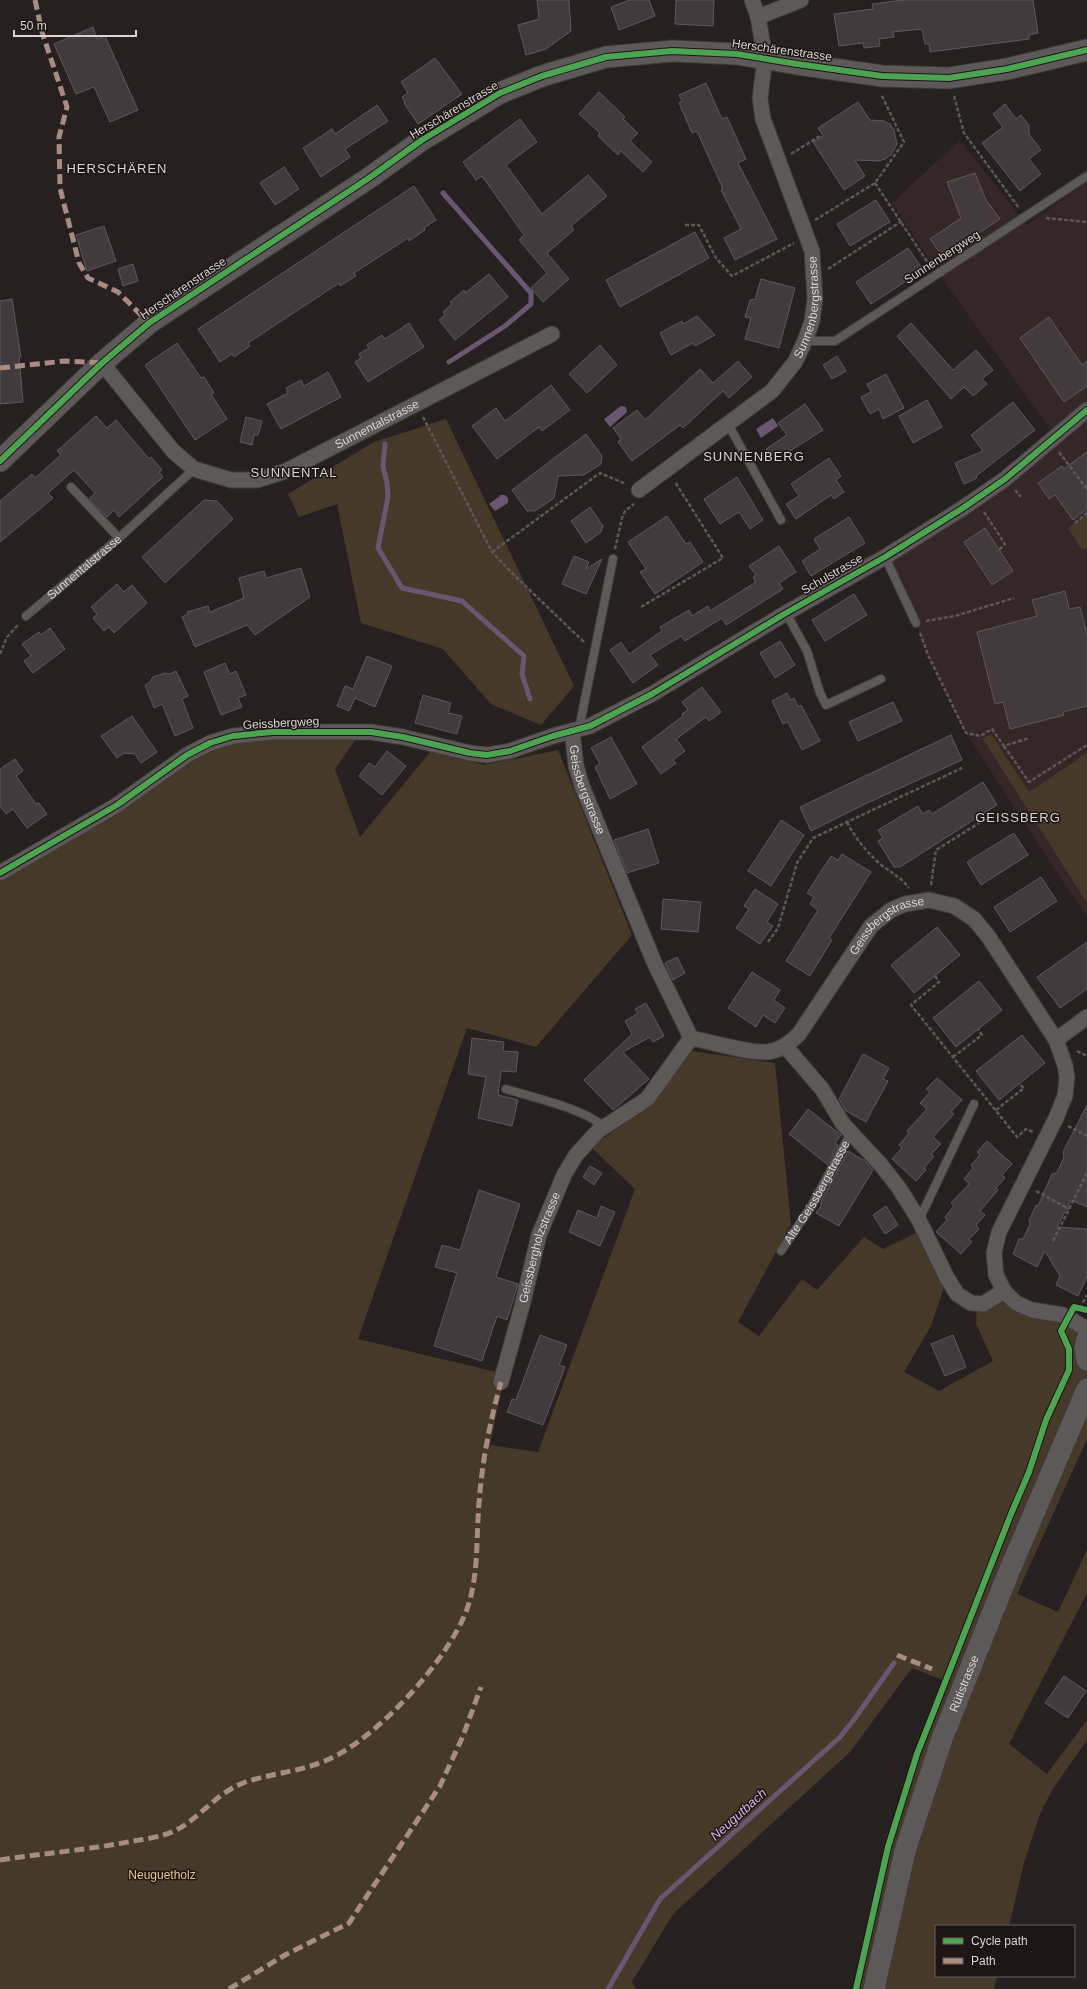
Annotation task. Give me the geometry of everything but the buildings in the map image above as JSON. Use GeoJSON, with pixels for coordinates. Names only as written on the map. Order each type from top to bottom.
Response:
{"type":"FeatureCollection","features":[{"type":"Feature","properties":{"kind":"street","name":"Sunnenbergstrasse"},"geometry":{"type":"LineString","coordinates":[[639,490],[772,391],[796,362],[812,321],[815,298],[815,278],[812,251],[808,236],[763,119],[760,98],[765,58],[758,17],[752,0]]}},
{"type":"Feature","properties":{"kind":"street"},"geometry":{"type":"LineString","coordinates":[[758,17],[801,0]]}},
{"type":"Feature","properties":{"kind":"street","name":"Herschärenstrasse"},"geometry":{"type":"LineString","coordinates":[[0,461],[102,363],[149,322],[369,178],[422,140],[500,93],[542,76],[606,57],[672,50],[737,54],[882,76],[949,78],[1007,69],[1087,50]]}},
{"type":"Feature","properties":{"kind":"street","name":"Sunnentalstrasse"},"geometry":{"type":"LineString","coordinates":[[102,363],[173,451],[194,469],[231,480],[258,480],[286,471],[552,334]]}},
{"type":"Feature","properties":{"kind":"street","name":"Schulstrasse"},"geometry":{"type":"LineString","coordinates":[[576,730],[599,722],[632,705],[786,613],[884,557],[993,488],[1056,438],[1087,410]]}},
{"type":"Feature","properties":{"kind":"street","name":"Geissbergweg"},"geometry":{"type":"LineString","coordinates":[[0,872],[117,805],[188,755],[210,743],[233,736],[272,732],[366,732],[403,737],[470,754],[487,755],[510,751],[576,730]]}},
{"type":"Feature","properties":{"kind":"street","name":"Geissbergstrasse"},"geometry":{"type":"LineString","coordinates":[[576,730],[576,766],[582,786],[654,962],[691,1038],[760,1052],[768,1052],[785,1046],[792,1041],[805,1026],[871,926],[891,910],[924,901],[954,906],[974,919],[988,936],[1056,1040],[1065,1064],[1067,1077],[1065,1096],[1056,1118],[999,1232],[995,1248],[994,1264],[996,1275],[1004,1291],[1016,1303],[1024,1307],[1063,1315],[1087,1329]]}},
{"type":"Feature","properties":{"kind":"street"},"geometry":{"type":"LineString","coordinates":[[1056,1040],[1087,1016]]}},
{"type":"Feature","properties":{"kind":"street","name":"Geissbergholzstrasse"},"geometry":{"type":"LineString","coordinates":[[501,1382],[517,1329],[533,1255],[545,1216],[558,1186],[571,1164],[588,1141],[604,1126],[647,1099],[691,1038]]}},
{"type":"Feature","properties":{"kind":"street","name":"Alte Geissbergstrasse"},"geometry":{"type":"LineString","coordinates":[[785,1046],[822,1089],[838,1116],[851,1133],[889,1174],[919,1220],[947,1278],[962,1298],[971,1303],[983,1304],[1004,1291]]}},
{"type":"Feature","properties":{"kind":"street"},"geometry":{"type":"LineString","coordinates":[[1087,1339],[1085,1348],[1087,1360]]}},
{"type":"Feature","properties":{"kind":"street","name":"Rütistrasse"},"geometry":{"type":"LineString","coordinates":[[874,1989],[898,1878],[928,1780],[956,1702],[999,1595],[1087,1389]]}},
{"type":"Feature","properties":{"kind":"lane","name":"Sunnenbergweg"},"geometry":{"type":"LineString","coordinates":[[805,341],[835,341],[1087,176]]}},
{"type":"Feature","properties":{"kind":"lane"},"geometry":{"type":"LineString","coordinates":[[728,424],[781,520]]}},
{"type":"Feature","properties":{"kind":"lane","name":"Sunnentalstrasse"},"geometry":{"type":"LineString","coordinates":[[26,616],[119,538],[194,469]]}},
{"type":"Feature","properties":{"kind":"lane"},"geometry":{"type":"LineString","coordinates":[[71,486],[119,538]]}},
{"type":"Feature","properties":{"kind":"lane"},"geometry":{"type":"LineString","coordinates":[[884,557],[916,623]]}},
{"type":"Feature","properties":{"kind":"lane"},"geometry":{"type":"LineString","coordinates":[[576,730],[595,652],[613,559]]}},
{"type":"Feature","properties":{"kind":"lane"},"geometry":{"type":"LineString","coordinates":[[786,613],[808,651],[820,693],[826,705],[881,679]]}},
{"type":"Feature","properties":{"kind":"lane"},"geometry":{"type":"LineString","coordinates":[[506,1089],[582,1114],[604,1126]]}},
{"type":"Feature","properties":{"kind":"lane"},"geometry":{"type":"LineString","coordinates":[[919,1220],[974,1104]]}},
{"type":"Feature","properties":{"kind":"lane","name":"Alte Geissbergstrasse"},"geometry":{"type":"LineString","coordinates":[[781,1251],[812,1205],[851,1133]]}},
{"type":"Feature","properties":{"kind":"path"},"geometry":{"type":"LineString","coordinates":[[826,213],[875,183],[904,142],[881,97],[882,76]]}},
{"type":"Feature","properties":{"kind":"path"},"geometry":{"type":"LineString","coordinates":[[949,78],[964,133],[1025,216]]}},
{"type":"Feature","properties":{"kind":"path"},"geometry":{"type":"LineString","coordinates":[[779,162],[820,136]]}},
{"type":"Feature","properties":{"kind":"path"},"geometry":{"type":"LineString","coordinates":[[875,183],[902,221],[936,275]]}},
{"type":"Feature","properties":{"kind":"path"},"geometry":{"type":"LineString","coordinates":[[1036,209],[1041,217],[1087,222]]}},
{"type":"Feature","properties":{"kind":"path"},"geometry":{"type":"LineString","coordinates":[[815,278],[902,221]]}},
{"type":"Feature","properties":{"kind":"path"},"geometry":{"type":"LineString","coordinates":[[685,225],[699,225],[716,258],[732,276],[808,236]]}},
{"type":"Feature","properties":{"kind":"path"},"geometry":{"type":"LineString","coordinates":[[416,404],[492,552],[516,577],[595,652]]}},
{"type":"Feature","properties":{"kind":"path"},"geometry":{"type":"LineString","coordinates":[[1056,448],[1087,489]]}},
{"type":"Feature","properties":{"kind":"path"},"geometry":{"type":"LineString","coordinates":[[641,607],[723,558],[667,469]]}},
{"type":"Feature","properties":{"kind":"path"},"geometry":{"type":"LineString","coordinates":[[492,552],[600,473],[639,490],[634,505],[625,511],[622,518],[613,559]]}},
{"type":"Feature","properties":{"kind":"path"},"geometry":{"type":"LineString","coordinates":[[980,507],[1005,544],[999,550]]}},
{"type":"Feature","properties":{"kind":"path"},"geometry":{"type":"LineString","coordinates":[[1075,523],[1087,513]]}},
{"type":"Feature","properties":{"kind":"path"},"geometry":{"type":"LineString","coordinates":[[1014,598],[955,616],[916,623],[928,655],[966,733],[980,736],[992,729],[1029,782],[1087,745]]}},
{"type":"Feature","properties":{"kind":"path"},"geometry":{"type":"LineString","coordinates":[[0,654],[7,637],[26,616]]}},
{"type":"Feature","properties":{"kind":"path"},"geometry":{"type":"LineString","coordinates":[[1004,746],[1029,738]]}},
{"type":"Feature","properties":{"kind":"path"},"geometry":{"type":"LineString","coordinates":[[768,942],[778,928],[797,862],[813,838],[962,768]]}},
{"type":"Feature","properties":{"kind":"path"},"geometry":{"type":"LineString","coordinates":[[924,901],[936,850],[987,818]]}},
{"type":"Feature","properties":{"kind":"path"},"geometry":{"type":"LineString","coordinates":[[847,822],[854,836],[880,864],[903,880],[924,901]]}},
{"type":"Feature","properties":{"kind":"path"},"geometry":{"type":"LineString","coordinates":[[934,976],[939,982],[912,1005],[1016,1137],[1026,1129],[1046,1138]]}},
{"type":"Feature","properties":{"kind":"path"},"geometry":{"type":"LineString","coordinates":[[954,1058],[982,1035],[978,1030]]}},
{"type":"Feature","properties":{"kind":"path"},"geometry":{"type":"LineString","coordinates":[[996,1110],[1024,1088],[1019,1084]]}},
{"type":"Feature","properties":{"kind":"path"},"geometry":{"type":"LineString","coordinates":[[1056,1118],[1087,1136]]}},
{"type":"Feature","properties":{"kind":"path"},"geometry":{"type":"LineString","coordinates":[[1053,1241],[1087,1175]]}},
{"type":"Feature","properties":{"kind":"path"},"geometry":{"type":"LineString","coordinates":[[1023,1185],[1069,1209]]}},
{"type":"Feature","properties":{"kind":"path"},"geometry":{"type":"LineString","coordinates":[[1080,1309],[1087,1295]]}},
{"type":"Feature","properties":{"kind":"path"},"geometry":{"type":"LineString","coordinates":[[1046,1420],[1075,1417]]}},
{"type":"Feature","properties":{"kind":"shaded area"},"geometry":{"type":"Polygon","coordinates":[[[960,140],[1027,225],[1087,182],[1087,915],[1071,894],[966,733],[928,655],[916,623],[888,564],[1056,437],[943,280],[892,203],[960,140]]]}},
{"type":"Feature","properties":{"kind":"shaded area"},"geometry":{"type":"Polygon","coordinates":[[[621,406],[626,407],[627,412],[610,427],[604,419],[621,406]]]}},
{"type":"Feature","properties":{"kind":"shaded area"},"geometry":{"type":"Polygon","coordinates":[[[773,418],[778,426],[761,438],[756,429],[773,418]]]}},
{"type":"Feature","properties":{"kind":"shaded area"},"geometry":{"type":"Polygon","coordinates":[[[501,495],[505,495],[508,498],[508,503],[495,511],[489,504],[501,495]]]}},
{"type":"Feature","properties":{"kind":"green space"},"geometry":{"type":"Polygon","coordinates":[[[446,419],[574,686],[541,725],[491,704],[443,649],[361,623],[337,504],[299,517],[288,494],[374,442],[446,419]]]}},
{"type":"Feature","properties":{"kind":"green space"},"geometry":{"type":"Polygon","coordinates":[[[1087,513],[1087,548],[1082,550],[1068,528],[1087,513]]]}},
{"type":"Feature","properties":{"kind":"green space","name":"Neuguetholz"},"geometry":{"type":"Polygon","coordinates":[[[361,732],[335,769],[360,837],[432,750],[484,765],[558,750],[632,935],[536,1047],[467,1028],[358,1339],[505,1374],[490,1445],[538,1452],[635,1189],[591,1147],[650,1106],[692,1051],[775,1063],[791,1224],[738,1322],[759,1336],[802,1279],[817,1290],[864,1237],[883,1249],[924,1229],[947,1278],[931,1326],[904,1372],[939,1391],[993,1361],[976,1324],[977,1304],[1004,1291],[1087,1329],[1087,1439],[1017,1594],[1058,1612],[1087,1550],[1087,1593],[1009,1744],[1047,1774],[1087,1720],[1087,1740],[1052,1790],[1040,1814],[1024,1863],[1009,1925],[935,1925],[935,1977],[997,1977],[994,1989],[856,1989],[888,1847],[917,1754],[945,1681],[912,1668],[850,1752],[673,1914],[632,1982],[636,1989],[0,1989],[0,873],[210,743],[361,732]]]}},
{"type":"Feature","properties":{"kind":"green space"},"geometry":{"type":"Polygon","coordinates":[[[991,734],[1029,792],[1087,753],[1087,903],[983,739],[991,734]]]}},
{"type":"Feature","properties":{"kind":"waterway"},"geometry":{"type":"LineString","coordinates":[[443,193],[531,293],[531,304],[505,326],[449,362]]}},
{"type":"Feature","properties":{"kind":"waterway"},"geometry":{"type":"LineString","coordinates":[[385,444],[383,467],[387,482],[388,497],[378,548],[402,588],[462,601],[524,656],[522,674],[530,699]]}},
{"type":"Feature","properties":{"kind":"waterway","name":"Neugutbach"},"geometry":{"type":"LineString","coordinates":[[608,1989],[660,1899],[839,1738],[853,1721],[894,1663]]}},
{"type":"Feature","properties":{"kind":"marked path"},"geometry":{"type":"LineString","coordinates":[[35,0],[42,32],[67,107],[59,137],[60,188],[79,263],[88,278],[118,292],[149,323]]}},
{"type":"Feature","properties":{"kind":"marked path"},"geometry":{"type":"LineString","coordinates":[[0,368],[65,361],[102,363]]}},
{"type":"Feature","properties":{"kind":"marked path"},"geometry":{"type":"LineString","coordinates":[[0,1860],[100,1847],[148,1839],[167,1834],[190,1821],[232,1788],[264,1777],[317,1764],[347,1750],[389,1716],[428,1673],[445,1651],[458,1629],[467,1609],[474,1583],[480,1488],[484,1457],[501,1382]]}},
{"type":"Feature","properties":{"kind":"marked path"},"geometry":{"type":"LineString","coordinates":[[897,1655],[932,1669]]}},
{"type":"Feature","properties":{"kind":"marked path"},"geometry":{"type":"LineString","coordinates":[[229,1989],[285,1955],[349,1923],[440,1786],[463,1736],[481,1687]]}},
{"type":"Feature","properties":{"kind":"cycle path"},"geometry":{"type":"LineString","coordinates":[[0,461],[102,363],[149,323],[369,178],[422,140],[500,93],[542,76],[606,57],[672,51],[737,54],[882,76],[949,78],[1007,69],[1087,50]]}},
{"type":"Feature","properties":{"kind":"cycle path"},"geometry":{"type":"LineString","coordinates":[[0,873],[117,805],[187,755],[210,743],[233,736],[272,732],[371,732],[403,737],[470,753],[487,755],[510,751],[553,736],[590,726],[652,694],[786,613],[885,557],[963,508],[1005,479],[1087,410]]}},
{"type":"Feature","properties":{"kind":"cycle path"},"geometry":{"type":"LineString","coordinates":[[856,1989],[888,1847],[917,1754],[1011,1514],[1029,1472],[1046,1420],[1069,1370],[1069,1349],[1061,1331],[1074,1307],[1087,1310]]}},
{"type":"Feature","properties":{"kind":"district","name":"HERSCHÄREN"},"geometry":{"type":"Point","coordinates":[117,168]}},
{"type":"Feature","properties":{"kind":"district","name":"SUNNENBERG"},"geometry":{"type":"Point","coordinates":[754,456]}},
{"type":"Feature","properties":{"kind":"district","name":"SUNNENTAL"},"geometry":{"type":"Point","coordinates":[294,472]}},
{"type":"Feature","properties":{"kind":"district","name":"GEISSBERG"},"geometry":{"type":"Point","coordinates":[1018,817]}}]}
